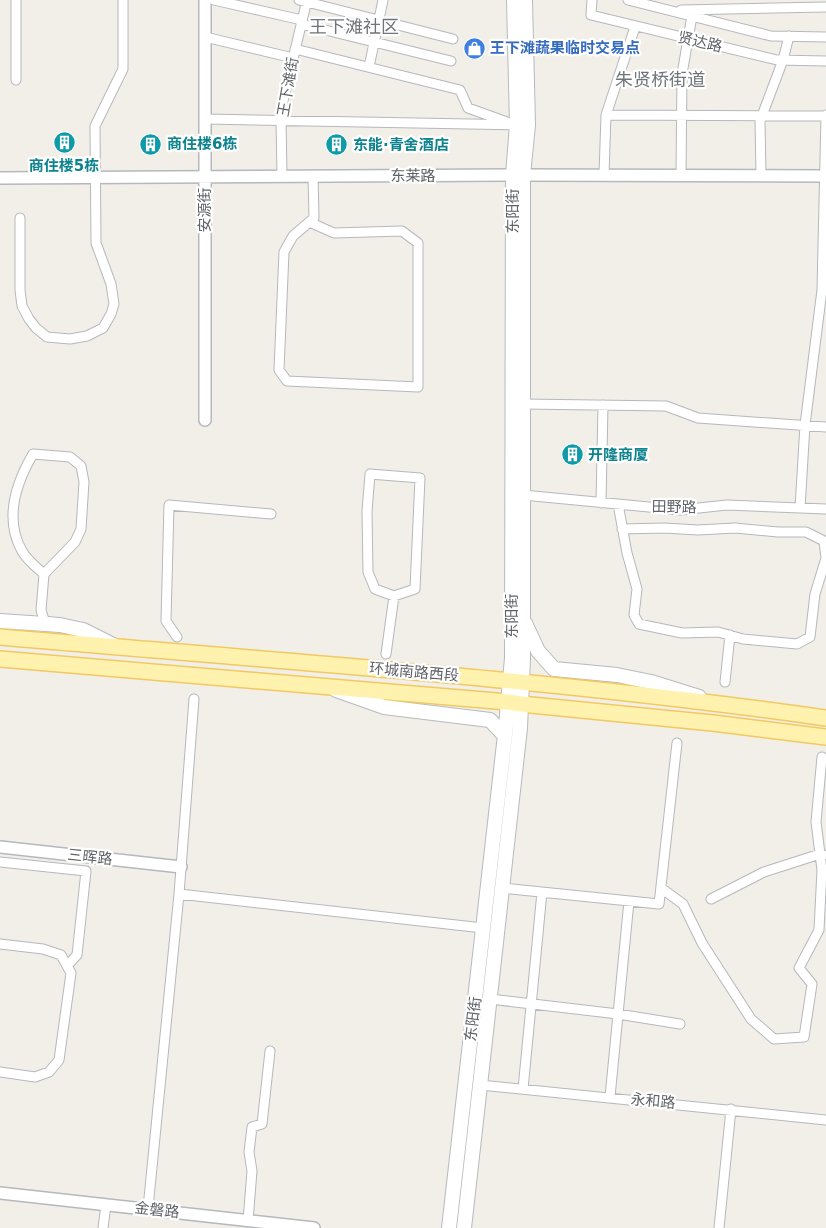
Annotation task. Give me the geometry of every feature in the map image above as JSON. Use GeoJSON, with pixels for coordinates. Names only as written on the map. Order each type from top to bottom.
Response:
{"type":"FeatureCollection","features":[{"type":"Feature","properties":{"kind":"main road","name":"东阳街"},"geometry":{"type":"LineString","coordinates":[[464,1228],[520,728],[515,703],[523,618],[523,404],[514,0]]}},
{"type":"Feature","properties":{"kind":"main road","name":"东阳街"},"geometry":{"type":"LineString","coordinates":[[516,681],[512,650],[518,175],[528,125],[525,0]]}},
{"type":"Feature","properties":{"kind":"main road"},"geometry":{"type":"LineString","coordinates":[[523,618],[538,651],[554,669],[617,675],[651,682],[721,704]]}},
{"type":"Feature","properties":{"kind":"main road"},"geometry":{"type":"LineString","coordinates":[[0,621],[55,624],[83,630],[118,647]]}},
{"type":"Feature","properties":{"kind":"main road","name":"环城南路西段"},"geometry":{"type":"LineString","coordinates":[[0,637],[516,681],[826,718]]}},
{"type":"Feature","properties":{"kind":"main road","name":"环城南路西段"},"geometry":{"type":"LineString","coordinates":[[0,659],[515,703],[713,723],[826,737]]}},
{"type":"Feature","properties":{"kind":"main road"},"geometry":{"type":"LineString","coordinates":[[326,687],[384,707],[490,720],[505,736]]}},
{"type":"Feature","properties":{"kind":"main road","name":"东阳街"},"geometry":{"type":"LineString","coordinates":[[449,1228],[505,736],[515,703]]}},
{"type":"Feature","properties":{"kind":"street"},"geometry":{"type":"LineString","coordinates":[[16,0],[16,80]]}},
{"type":"Feature","properties":{"kind":"street"},"geometry":{"type":"LineString","coordinates":[[20,218],[20,290],[22,306],[29,319],[47,337],[70,339],[87,336],[103,328],[114,304],[111,284],[96,243],[94,126],[123,69],[123,0]]}},
{"type":"Feature","properties":{"kind":"street","name":"安源街"},"geometry":{"type":"LineString","coordinates":[[205,0],[205,420]]}},
{"type":"Feature","properties":{"kind":"street"},"geometry":{"type":"LineString","coordinates":[[214,0],[451,61]]}},
{"type":"Feature","properties":{"kind":"street"},"geometry":{"type":"LineString","coordinates":[[369,67],[383,0]]}},
{"type":"Feature","properties":{"kind":"street","name":"贤达路"},"geometry":{"type":"LineString","coordinates":[[592,0],[591,15],[634,27],[782,60],[826,61]]}},
{"type":"Feature","properties":{"kind":"street"},"geometry":{"type":"LineString","coordinates":[[628,0],[771,36],[826,37]]}},
{"type":"Feature","properties":{"kind":"street"},"geometry":{"type":"LineString","coordinates":[[304,1],[453,39]]}},
{"type":"Feature","properties":{"kind":"street","name":"王下滩街"},"geometry":{"type":"LineString","coordinates":[[282,176],[281,119],[283,101],[302,22],[304,1]]}},
{"type":"Feature","properties":{"kind":"street"},"geometry":{"type":"LineString","coordinates":[[669,10],[826,7]]}},
{"type":"Feature","properties":{"kind":"street"},"geometry":{"type":"LineString","coordinates":[[681,175],[682,74],[692,16]]}},
{"type":"Feature","properties":{"kind":"street"},"geometry":{"type":"LineString","coordinates":[[604,175],[606,115],[634,27]]}},
{"type":"Feature","properties":{"kind":"street"},"geometry":{"type":"LineString","coordinates":[[761,176],[760,121],[789,36]]}},
{"type":"Feature","properties":{"kind":"street"},"geometry":{"type":"LineString","coordinates":[[205,37],[293,58]]}},
{"type":"Feature","properties":{"kind":"street"},"geometry":{"type":"LineString","coordinates":[[295,48],[460,90],[468,108],[517,125]]}},
{"type":"Feature","properties":{"kind":"street"},"geometry":{"type":"LineString","coordinates":[[606,115],[826,116],[822,290],[805,425],[800,508]]}},
{"type":"Feature","properties":{"kind":"street"},"geometry":{"type":"LineString","coordinates":[[205,119],[517,125]]}},
{"type":"Feature","properties":{"kind":"street","name":"东莱路"},"geometry":{"type":"LineString","coordinates":[[0,178],[518,175],[825,176]]}},
{"type":"Feature","properties":{"kind":"street"},"geometry":{"type":"LineString","coordinates":[[309,222],[334,233],[402,231],[418,243],[418,387],[287,381],[279,370],[284,252],[293,236],[309,222],[314,218],[313,176]]}},
{"type":"Feature","properties":{"kind":"street"},"geometry":{"type":"LineString","coordinates":[[523,404],[666,406],[698,418],[826,427]]}},
{"type":"Feature","properties":{"kind":"street"},"geometry":{"type":"LineString","coordinates":[[601,503],[603,405]]}},
{"type":"Feature","properties":{"kind":"street"},"geometry":{"type":"LineString","coordinates":[[44,574],[23,552],[16,537],[13,522],[16,492],[22,472],[33,454],[70,457],[81,466],[84,482],[81,529],[75,542],[44,574],[41,610],[44,620],[55,624]]}},
{"type":"Feature","properties":{"kind":"street"},"geometry":{"type":"LineString","coordinates":[[370,474],[420,478],[415,589],[394,596],[375,589],[368,572],[367,511],[370,474]]}},
{"type":"Feature","properties":{"kind":"street","name":"田野路"},"geometry":{"type":"LineString","coordinates":[[523,495],[680,510],[727,505],[826,509]]}},
{"type":"Feature","properties":{"kind":"street"},"geometry":{"type":"LineString","coordinates":[[618,504],[622,529],[636,589],[634,615],[639,624],[682,633],[718,632],[742,640],[797,644],[810,637],[816,594],[826,558],[824,541],[806,532],[778,532],[735,528],[698,530],[664,528],[622,529]]}},
{"type":"Feature","properties":{"kind":"street"},"geometry":{"type":"LineString","coordinates":[[177,637],[166,621],[169,505],[271,514]]}},
{"type":"Feature","properties":{"kind":"street"},"geometry":{"type":"LineString","coordinates":[[386,654],[394,596]]}},
{"type":"Feature","properties":{"kind":"street"},"geometry":{"type":"LineString","coordinates":[[725,682],[730,635]]}},
{"type":"Feature","properties":{"kind":"street"},"geometry":{"type":"LineString","coordinates":[[148,1208],[179,894],[194,699]]}},
{"type":"Feature","properties":{"kind":"street"},"geometry":{"type":"LineString","coordinates":[[502,888],[660,904],[677,743]]}},
{"type":"Feature","properties":{"kind":"street"},"geometry":{"type":"LineString","coordinates":[[661,888],[683,904],[702,943],[752,1019],[774,1039],[804,1036],[812,984],[799,968],[819,930],[823,855],[816,822],[822,757]]}},
{"type":"Feature","properties":{"kind":"street","name":"三晖路"},"geometry":{"type":"LineString","coordinates":[[0,847],[181,867]]}},
{"type":"Feature","properties":{"kind":"street"},"geometry":{"type":"LineString","coordinates":[[712,900],[764,872],[823,855]]}},
{"type":"Feature","properties":{"kind":"street"},"geometry":{"type":"LineString","coordinates":[[0,862],[86,871],[76,955],[67,966]]}},
{"type":"Feature","properties":{"kind":"street"},"geometry":{"type":"LineString","coordinates":[[523,1089],[542,892]]}},
{"type":"Feature","properties":{"kind":"street"},"geometry":{"type":"LineString","coordinates":[[179,894],[483,928]]}},
{"type":"Feature","properties":{"kind":"street"},"geometry":{"type":"LineString","coordinates":[[610,1097],[629,901]]}},
{"type":"Feature","properties":{"kind":"street"},"geometry":{"type":"LineString","coordinates":[[0,944],[43,950],[61,955],[71,973],[59,1060],[49,1072],[35,1076],[0,1072]]}},
{"type":"Feature","properties":{"kind":"street"},"geometry":{"type":"LineString","coordinates":[[490,998],[618,1014],[680,1024]]}},
{"type":"Feature","properties":{"kind":"street"},"geometry":{"type":"LineString","coordinates":[[244,1223],[252,1171],[249,1152],[252,1127],[262,1124],[270,1051]]}},
{"type":"Feature","properties":{"kind":"street","name":"永和路"},"geometry":{"type":"LineString","coordinates":[[480,1085],[826,1120]]}},
{"type":"Feature","properties":{"kind":"street"},"geometry":{"type":"LineString","coordinates":[[719,1228],[731,1109]]}},
{"type":"Feature","properties":{"kind":"street","name":"金磐路"},"geometry":{"type":"LineString","coordinates":[[0,1192],[148,1208],[244,1223],[314,1228]]}},
{"type":"Feature","properties":{"kind":"street"},"geometry":{"type":"LineString","coordinates":[[103,1228],[106,1204]]}},
{"type":"Feature","properties":{"kind":"place","name":"王下滩蔬果临时交易点"},"geometry":{"type":"Point","coordinates":[474,48]}},
{"type":"Feature","properties":{"kind":"place","name":"商住楼5栋"},"geometry":{"type":"Point","coordinates":[64,143]}},
{"type":"Feature","properties":{"kind":"place","name":"商住楼6栋"},"geometry":{"type":"Point","coordinates":[151,144]}},
{"type":"Feature","properties":{"kind":"place","name":"东能·青舍酒店"},"geometry":{"type":"Point","coordinates":[337,145]}},
{"type":"Feature","properties":{"kind":"place","name":"开隆商厦"},"geometry":{"type":"Point","coordinates":[572,455]}},
{"type":"Feature","properties":{"kind":"district","name":"王下滩社区"},"geometry":{"type":"Point","coordinates":[354,26]}},
{"type":"Feature","properties":{"kind":"district","name":"朱贤桥街道"},"geometry":{"type":"Point","coordinates":[660,79]}}]}
